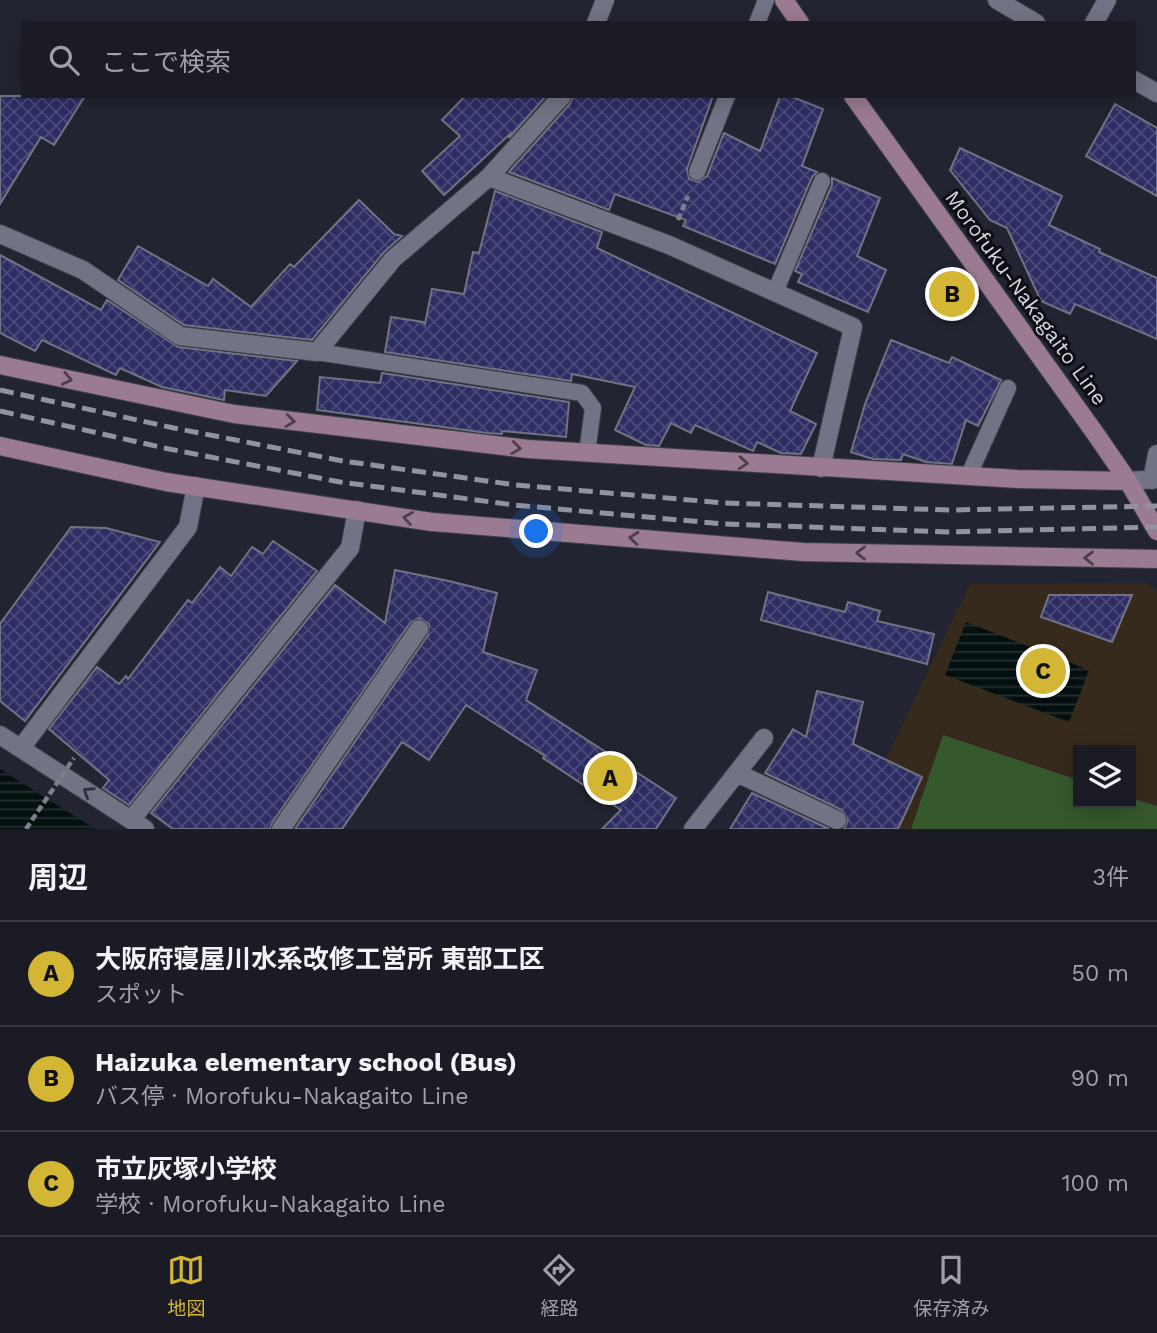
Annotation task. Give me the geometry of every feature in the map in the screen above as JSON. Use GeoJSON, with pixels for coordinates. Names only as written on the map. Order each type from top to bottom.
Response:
{"type":"FeatureCollection","features":[{"type":"Feature","properties":{"kind":"street"},"geometry":{"type":"LineString","coordinates":[[597,21],[605,0]]}},
{"type":"Feature","properties":{"kind":"street"},"geometry":{"type":"LineString","coordinates":[[784,0],[799,21]]}},
{"type":"Feature","properties":{"kind":"street"},"geometry":{"type":"LineString","coordinates":[[997,0],[1033,21]]}},
{"type":"Feature","properties":{"kind":"street"},"geometry":{"type":"LineString","coordinates":[[1095,21],[1107,0]]}},
{"type":"Feature","properties":{"kind":"street"},"geometry":{"type":"LineString","coordinates":[[1136,81],[1157,93]]}},
{"type":"Feature","properties":{"kind":"street"},"geometry":{"type":"LineString","coordinates":[[0,234],[83,270],[180,336],[317,352],[393,259],[489,177],[560,98]]}},
{"type":"Feature","properties":{"kind":"street","name":"Morofuku-Nakagaito Line"},"geometry":{"type":"LineString","coordinates":[[854,98],[1128,481],[1157,531]]}},
{"type":"Feature","properties":{"kind":"street"},"geometry":{"type":"LineString","coordinates":[[489,177],[669,244],[853,327],[821,467]]}},
{"type":"Feature","properties":{"kind":"street"},"geometry":{"type":"LineString","coordinates":[[0,365],[234,414],[528,450],[968,477],[1128,481],[1154,480],[1157,454]]}},
{"type":"Feature","properties":{"kind":"street"},"geometry":{"type":"LineString","coordinates":[[0,446],[166,482],[432,522],[803,552],[1157,559]]}},
{"type":"Feature","properties":{"kind":"street"},"geometry":{"type":"LineString","coordinates":[[21,748],[188,527],[195,486]]}},
{"type":"Feature","properties":{"kind":"street"},"geometry":{"type":"LineString","coordinates":[[0,735],[138,825],[351,548],[356,510]]}},
{"type":"Feature","properties":{"kind":"street"},"geometry":{"type":"LineString","coordinates":[[281,829],[419,629]]}},
{"type":"Feature","properties":{"kind":"street"},"geometry":{"type":"LineString","coordinates":[[693,829],[764,738]]}},
{"type":"Feature","properties":{"kind":"street"},"geometry":{"type":"LineString","coordinates":[[737,773],[837,820]]}},
{"type":"Feature","properties":{"kind":"lane"},"geometry":{"type":"LineString","coordinates":[[758,21],[766,0]]}},
{"type":"Feature","properties":{"kind":"lane"},"geometry":{"type":"LineString","coordinates":[[697,172],[726,98]]}},
{"type":"Feature","properties":{"kind":"lane"},"geometry":{"type":"LineString","coordinates":[[775,292],[822,181]]}},
{"type":"Feature","properties":{"kind":"lane"},"geometry":{"type":"LineString","coordinates":[[317,352],[582,393],[593,408],[587,453]]}},
{"type":"Feature","properties":{"kind":"lane"},"geometry":{"type":"LineString","coordinates":[[968,477],[1008,388]]}},
{"type":"Feature","properties":{"kind":"path"},"geometry":{"type":"LineString","coordinates":[[669,244],[697,172]]}},
{"type":"Feature","properties":{"kind":"path"},"geometry":{"type":"LineString","coordinates":[[26,829],[74,758]]}},
{"type":"Feature","properties":{"kind":"shaded area"},"geometry":{"type":"Polygon","coordinates":[[[1146,583],[1157,591],[1157,829],[852,829],[970,584],[1146,583]]]}},
{"type":"Feature","properties":{"kind":"shaded area"},"geometry":{"type":"Polygon","coordinates":[[[966,622],[1089,670],[1069,722],[945,675],[966,622]]]}},
{"type":"Feature","properties":{"kind":"shaded area"},"geometry":{"type":"Polygon","coordinates":[[[0,769],[95,829],[0,829],[0,769]]]}},
{"type":"Feature","properties":{"kind":"green space"},"geometry":{"type":"Polygon","coordinates":[[[943,735],[1073,778],[1073,808],[1136,808],[1136,800],[1157,806],[1157,829],[911,829],[943,735]]]}},
{"type":"Feature","properties":{"kind":"building"},"geometry":{"type":"Polygon","coordinates":[[[0,96],[84,98],[54,145],[41,137],[0,204],[0,96]]]}},
{"type":"Feature","properties":{"kind":"building"},"geometry":{"type":"Polygon","coordinates":[[[463,98],[544,98],[509,138],[510,134],[444,195],[422,171],[460,136],[442,120],[463,98]]]}},
{"type":"Feature","properties":{"kind":"building"},"geometry":{"type":"Polygon","coordinates":[[[572,98],[712,98],[687,169],[689,179],[698,182],[707,176],[724,133],[760,151],[779,98],[795,98],[823,109],[802,166],[817,172],[812,177],[775,264],[683,226],[686,220],[615,194],[609,210],[509,172],[570,104],[572,98]]]}},
{"type":"Feature","properties":{"kind":"building"},"geometry":{"type":"Polygon","coordinates":[[[1115,104],[1157,128],[1157,196],[1086,156],[1115,104]]]}},
{"type":"Feature","properties":{"kind":"building"},"geometry":{"type":"Polygon","coordinates":[[[960,148],[1062,196],[1049,225],[1100,249],[1099,252],[1157,278],[1157,339],[1075,304],[1070,314],[1041,301],[1007,228],[990,220],[950,170],[960,148]]]}},
{"type":"Feature","properties":{"kind":"building"},"geometry":{"type":"Polygon","coordinates":[[[832,178],[880,198],[857,256],[886,270],[868,312],[798,282],[802,274],[795,271],[832,185],[832,178]]]}},
{"type":"Feature","properties":{"kind":"building"},"geometry":{"type":"Polygon","coordinates":[[[495,191],[602,232],[597,248],[817,353],[790,411],[816,424],[801,454],[781,453],[757,442],[753,451],[695,425],[691,433],[671,423],[659,446],[646,445],[615,430],[635,387],[572,374],[571,381],[385,352],[391,317],[425,324],[432,289],[464,294],[473,252],[479,253],[495,191]]]}},
{"type":"Feature","properties":{"kind":"building"},"geometry":{"type":"Polygon","coordinates":[[[359,200],[394,234],[402,236],[384,252],[312,340],[184,325],[118,280],[138,246],[208,286],[213,279],[251,307],[290,264],[294,267],[359,200]]]}},
{"type":"Feature","properties":{"kind":"building"},"geometry":{"type":"Polygon","coordinates":[[[0,255],[101,310],[107,300],[178,347],[297,361],[266,396],[225,390],[224,400],[162,387],[120,368],[116,375],[42,340],[35,351],[0,333],[0,255]]]}},
{"type":"Feature","properties":{"kind":"building"},"geometry":{"type":"Polygon","coordinates":[[[891,340],[949,363],[952,357],[1001,380],[978,426],[966,420],[952,464],[926,462],[903,454],[901,460],[873,459],[851,452],[865,404],[891,340]]]}},
{"type":"Feature","properties":{"kind":"building"},"geometry":{"type":"Polygon","coordinates":[[[382,373],[569,402],[566,437],[502,431],[502,434],[487,433],[317,410],[320,377],[380,383],[382,373]]]}},
{"type":"Feature","properties":{"kind":"building"},"geometry":{"type":"Polygon","coordinates":[[[71,527],[106,528],[160,542],[25,721],[0,701],[0,624],[71,527]]]}},
{"type":"Feature","properties":{"kind":"building"},"geometry":{"type":"Polygon","coordinates":[[[273,541],[317,571],[129,805],[103,788],[109,780],[49,729],[97,667],[119,684],[126,676],[128,679],[188,600],[192,603],[220,567],[231,576],[252,547],[263,554],[273,541]]]}},
{"type":"Feature","properties":{"kind":"building"},"geometry":{"type":"Polygon","coordinates":[[[395,570],[497,593],[483,652],[537,670],[526,700],[676,798],[656,829],[602,829],[621,810],[466,705],[429,760],[402,742],[342,829],[295,829],[428,635],[429,624],[419,618],[410,623],[270,829],[173,829],[151,813],[335,585],[385,623],[395,570]]]}},
{"type":"Feature","properties":{"kind":"building"},"geometry":{"type":"Polygon","coordinates":[[[768,592],[845,612],[848,602],[880,611],[877,621],[934,634],[927,664],[761,620],[768,592]]]}},
{"type":"Feature","properties":{"kind":"building"},"geometry":{"type":"Polygon","coordinates":[[[1049,595],[1132,595],[1112,642],[1041,617],[1049,595]]]}},
{"type":"Feature","properties":{"kind":"building"},"geometry":{"type":"Polygon","coordinates":[[[817,691],[863,702],[853,744],[922,777],[898,829],[844,829],[848,820],[842,810],[765,773],[793,729],[806,737],[817,691]]]}},
{"type":"Feature","properties":{"kind":"building"},"geometry":{"type":"Polygon","coordinates":[[[752,793],[829,829],[730,829],[752,793]]]}},
{"type":"Feature","properties":{"kind":"railway"},"geometry":{"type":"LineString","coordinates":[[0,390],[343,461],[516,485],[725,503],[950,510],[1157,506]]}},
{"type":"Feature","properties":{"kind":"railway"},"geometry":{"type":"LineString","coordinates":[[0,411],[169,449],[340,482],[514,505],[724,524],[950,532],[1157,527]]}},
{"type":"Feature","properties":{"kind":"place","name":"Haizuka elementary school (Bus)"},"geometry":{"type":"Point","coordinates":[952,294]}},
{"type":"Feature","properties":{"kind":"place","name":"市立灰塚小学校"},"geometry":{"type":"Point","coordinates":[1043,671]}},
{"type":"Feature","properties":{"kind":"place","name":"大阪府寝屋川水系改修工営所 東部工区"},"geometry":{"type":"Point","coordinates":[610,778]}}]}
